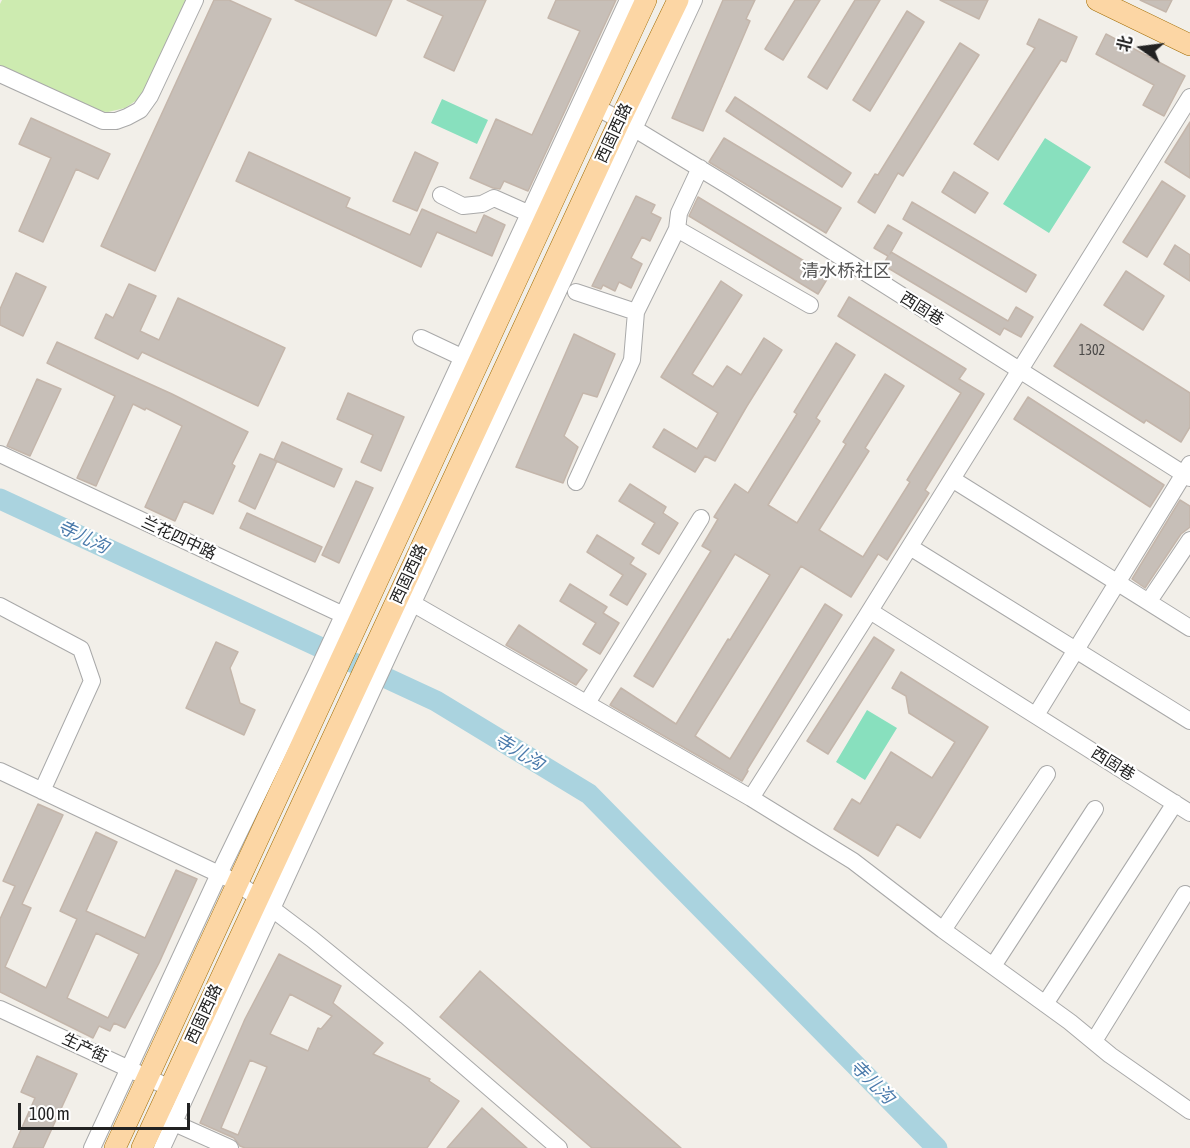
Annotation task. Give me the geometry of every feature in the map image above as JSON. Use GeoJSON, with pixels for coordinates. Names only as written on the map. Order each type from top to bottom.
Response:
{"type":"FeatureCollection","features":[{"type":"Feature","properties":{"kind":"main road","name":"西固西路"},"geometry":{"type":"LineString","coordinates":[[115,1148],[138,1073],[228,878],[324,677],[537,217],[598,108],[646,0]]}},
{"type":"Feature","properties":{"kind":"main road","name":"西固西路"},"geometry":{"type":"LineString","coordinates":[[142,1148],[165,1119],[170,1088],[266,904],[627,124],[678,0]]}},
{"type":"Feature","properties":{"kind":"main road"},"geometry":{"type":"LineString","coordinates":[[1097,0],[1190,45]]}},
{"type":"Feature","properties":{"kind":"street"},"geometry":{"type":"LineString","coordinates":[[0,74],[103,122],[127,117],[140,110],[150,96],[195,0]]}},
{"type":"Feature","properties":{"kind":"street"},"geometry":{"type":"LineString","coordinates":[[441,195],[463,206],[482,204],[494,198],[537,217],[628,0]]}},
{"type":"Feature","properties":{"kind":"street"},"geometry":{"type":"LineString","coordinates":[[627,124],[694,0]]}},
{"type":"Feature","properties":{"kind":"street"},"geometry":{"type":"LineString","coordinates":[[751,798],[1190,97]]}},
{"type":"Feature","properties":{"kind":"street","name":"西固巷"},"geometry":{"type":"LineString","coordinates":[[598,108],[700,168],[1019,370],[1188,472],[1036,715]]}},
{"type":"Feature","properties":{"kind":"street"},"geometry":{"type":"LineString","coordinates":[[576,482],[632,360],[636,312],[676,229],[679,213],[700,168]]}},
{"type":"Feature","properties":{"kind":"street"},"geometry":{"type":"LineString","coordinates":[[676,229],[810,305]]}},
{"type":"Feature","properties":{"kind":"street"},"geometry":{"type":"LineString","coordinates":[[576,292],[636,312]]}},
{"type":"Feature","properties":{"kind":"street"},"geometry":{"type":"LineString","coordinates":[[421,338],[470,362]]}},
{"type":"Feature","properties":{"kind":"street","name":"兰花四中路"},"geometry":{"type":"LineString","coordinates":[[0,454],[348,624]]}},
{"type":"Feature","properties":{"kind":"street"},"geometry":{"type":"LineString","coordinates":[[952,479],[1190,628]]}},
{"type":"Feature","properties":{"kind":"street"},"geometry":{"type":"LineString","coordinates":[[587,703],[701,518]]}},
{"type":"Feature","properties":{"kind":"street"},"geometry":{"type":"LineString","coordinates":[[1149,601],[1190,540]]}},
{"type":"Feature","properties":{"kind":"street"},"geometry":{"type":"LineString","coordinates":[[910,547],[1190,721]]}},
{"type":"Feature","properties":{"kind":"street"},"geometry":{"type":"LineString","coordinates":[[405,600],[751,798],[854,861],[943,930],[1190,1111]]}},
{"type":"Feature","properties":{"kind":"street"},"geometry":{"type":"LineString","coordinates":[[0,606],[81,649],[92,681],[42,791]]}},
{"type":"Feature","properties":{"kind":"street","name":"西固巷"},"geometry":{"type":"LineString","coordinates":[[870,611],[1190,813]]}},
{"type":"Feature","properties":{"kind":"street"},"geometry":{"type":"LineString","coordinates":[[0,771],[228,878],[266,904],[406,1016],[559,1148]]}},
{"type":"Feature","properties":{"kind":"street"},"geometry":{"type":"LineString","coordinates":[[943,930],[1047,774]]}},
{"type":"Feature","properties":{"kind":"street"},"geometry":{"type":"LineString","coordinates":[[1045,1004],[1175,803]]}},
{"type":"Feature","properties":{"kind":"street"},"geometry":{"type":"LineString","coordinates":[[993,966],[1095,809]]}},
{"type":"Feature","properties":{"kind":"street"},"geometry":{"type":"LineString","coordinates":[[1094,1041],[1185,894]]}},
{"type":"Feature","properties":{"kind":"street"},"geometry":{"type":"LineString","coordinates":[[162,1148],[165,1119],[266,904]]}},
{"type":"Feature","properties":{"kind":"street","name":"生产街"},"geometry":{"type":"LineString","coordinates":[[0,1009],[170,1088]]}},
{"type":"Feature","properties":{"kind":"street"},"geometry":{"type":"LineString","coordinates":[[92,1148],[138,1073]]}},
{"type":"Feature","properties":{"kind":"street"},"geometry":{"type":"LineString","coordinates":[[165,1119],[230,1148]]}},
{"type":"Feature","properties":{"kind":"green space"},"geometry":{"type":"Polygon","coordinates":[[[2,0],[187,0],[140,98],[125,108],[108,112],[90,111],[0,68],[0,4],[2,0]]]}},
{"type":"Feature","properties":{"kind":"green space"},"geometry":{"type":"Polygon","coordinates":[[[442,99],[488,120],[477,144],[431,123],[442,99]]]}},
{"type":"Feature","properties":{"kind":"green space"},"geometry":{"type":"Polygon","coordinates":[[[1045,138],[1091,167],[1049,233],[1003,204],[1045,138]]]}},
{"type":"Feature","properties":{"kind":"green space"},"geometry":{"type":"Polygon","coordinates":[[[867,710],[897,728],[865,780],[836,762],[867,710]]]}},
{"type":"Feature","properties":{"kind":"building"},"geometry":{"type":"Polygon","coordinates":[[[214,0],[229,0],[271,19],[155,271],[101,246],[214,0]]]}},
{"type":"Feature","properties":{"kind":"building"},"geometry":{"type":"Polygon","coordinates":[[[295,0],[392,0],[376,36],[295,0]]]}},
{"type":"Feature","properties":{"kind":"building"},"geometry":{"type":"Polygon","coordinates":[[[407,0],[486,0],[454,71],[424,57],[443,16],[407,0]]]}},
{"type":"Feature","properties":{"kind":"building"},"geometry":{"type":"Polygon","coordinates":[[[556,0],[616,0],[528,191],[504,181],[500,189],[493,188],[470,178],[496,119],[532,135],[580,31],[548,18],[556,0]]]}},
{"type":"Feature","properties":{"kind":"building"},"geometry":{"type":"Polygon","coordinates":[[[723,0],[755,0],[746,19],[750,21],[703,131],[672,118],[723,0]]]}},
{"type":"Feature","properties":{"kind":"building"},"geometry":{"type":"Polygon","coordinates":[[[795,0],[820,0],[783,60],[765,49],[795,0]]]}},
{"type":"Feature","properties":{"kind":"building"},"geometry":{"type":"Polygon","coordinates":[[[855,0],[880,0],[827,89],[808,77],[855,0]]]}},
{"type":"Feature","properties":{"kind":"building"},"geometry":{"type":"Polygon","coordinates":[[[940,0],[988,0],[979,19],[940,0]]]}},
{"type":"Feature","properties":{"kind":"building"},"geometry":{"type":"Polygon","coordinates":[[[1140,0],[1172,0],[1166,12],[1140,0]]]}},
{"type":"Feature","properties":{"kind":"building"},"geometry":{"type":"Polygon","coordinates":[[[907,11],[924,22],[870,111],[853,100],[907,11]]]}},
{"type":"Feature","properties":{"kind":"building"},"geometry":{"type":"Polygon","coordinates":[[[1039,19],[1077,37],[1066,62],[1061,60],[998,160],[974,144],[1035,48],[1027,44],[1039,19]]]}},
{"type":"Feature","properties":{"kind":"building"},"geometry":{"type":"Polygon","coordinates":[[[1106,34],[1185,76],[1164,116],[1143,105],[1154,85],[1096,54],[1106,34]]]}},
{"type":"Feature","properties":{"kind":"building"},"geometry":{"type":"Polygon","coordinates":[[[960,43],[979,55],[903,176],[898,173],[875,213],[858,202],[875,174],[878,175],[960,43]]]}},
{"type":"Feature","properties":{"kind":"building"},"geometry":{"type":"Polygon","coordinates":[[[735,97],[851,173],[842,187],[726,111],[735,97]]]}},
{"type":"Feature","properties":{"kind":"building"},"geometry":{"type":"Polygon","coordinates":[[[31,118],[110,154],[98,179],[76,169],[43,242],[19,231],[51,158],[19,144],[31,118]]]}},
{"type":"Feature","properties":{"kind":"building"},"geometry":{"type":"Polygon","coordinates":[[[1190,122],[1190,178],[1165,162],[1190,122]]]}},
{"type":"Feature","properties":{"kind":"building"},"geometry":{"type":"Polygon","coordinates":[[[724,138],[841,208],[826,233],[709,162],[724,138]]]}},
{"type":"Feature","properties":{"kind":"building"},"geometry":{"type":"Polygon","coordinates":[[[249,152],[350,198],[346,207],[410,235],[422,209],[476,233],[484,215],[505,225],[492,256],[437,232],[421,267],[236,181],[249,152]]]}},
{"type":"Feature","properties":{"kind":"building"},"geometry":{"type":"Polygon","coordinates":[[[415,152],[438,163],[417,211],[393,201],[415,152]]]}},
{"type":"Feature","properties":{"kind":"building"},"geometry":{"type":"Polygon","coordinates":[[[954,172],[988,193],[975,213],[942,192],[954,172]]]}},
{"type":"Feature","properties":{"kind":"building"},"geometry":{"type":"Polygon","coordinates":[[[1162,181],[1185,196],[1147,257],[1123,242],[1162,181]]]}},
{"type":"Feature","properties":{"kind":"building"},"geometry":{"type":"Polygon","coordinates":[[[636,196],[655,205],[651,213],[661,218],[650,241],[642,237],[631,258],[642,264],[631,288],[619,282],[615,291],[603,285],[601,289],[592,286],[636,196]]]}},
{"type":"Feature","properties":{"kind":"building"},"geometry":{"type":"Polygon","coordinates":[[[698,197],[829,276],[818,294],[689,216],[698,197]]]}},
{"type":"Feature","properties":{"kind":"building"},"geometry":{"type":"Polygon","coordinates":[[[912,202],[1036,275],[1026,292],[903,219],[912,202]]]}},
{"type":"Feature","properties":{"kind":"building"},"geometry":{"type":"Polygon","coordinates":[[[888,225],[902,233],[891,252],[1008,321],[1016,307],[1033,317],[1021,337],[1004,328],[1000,335],[883,265],[888,256],[874,248],[888,225]]]}},
{"type":"Feature","properties":{"kind":"building"},"geometry":{"type":"Polygon","coordinates":[[[1175,245],[1190,255],[1190,281],[1164,264],[1175,245]]]}},
{"type":"Feature","properties":{"kind":"building"},"geometry":{"type":"Polygon","coordinates":[[[1126,271],[1164,296],[1143,330],[1104,305],[1126,271]]]}},
{"type":"Feature","properties":{"kind":"building"},"geometry":{"type":"Polygon","coordinates":[[[16,273],[46,287],[23,336],[0,325],[0,309],[16,273]]]}},
{"type":"Feature","properties":{"kind":"building"},"geometry":{"type":"Polygon","coordinates":[[[721,281],[742,295],[692,374],[713,387],[727,366],[741,375],[764,338],[782,350],[715,461],[705,456],[695,472],[653,447],[664,429],[697,449],[718,413],[661,377],[721,281]]]}},
{"type":"Feature","properties":{"kind":"building"},"geometry":{"type":"Polygon","coordinates":[[[129,284],[156,296],[140,331],[159,340],[178,298],[285,348],[258,406],[142,352],[138,359],[95,338],[106,314],[113,318],[129,284]]]}},
{"type":"Feature","properties":{"kind":"building"},"geometry":{"type":"Polygon","coordinates":[[[849,297],[966,369],[959,379],[984,394],[925,490],[929,493],[887,560],[878,554],[851,597],[801,566],[695,736],[730,759],[825,604],[842,615],[742,781],[610,705],[621,688],[676,724],[728,639],[730,640],[770,575],[735,554],[653,687],[634,676],[711,551],[702,546],[718,519],[714,517],[735,484],[748,493],[797,414],[794,412],[836,343],[855,355],[816,418],[820,421],[768,505],[797,523],[846,444],[843,442],[885,374],[904,386],[865,448],[869,451],[819,530],[863,557],[910,482],[907,480],[961,393],[838,316],[849,297]]]}},
{"type":"Feature","properties":{"kind":"building"},"geometry":{"type":"Polygon","coordinates":[[[1081,324],[1190,393],[1190,427],[1181,442],[1146,420],[1144,423],[1054,366],[1081,324]]]}},
{"type":"Feature","properties":{"kind":"building"},"geometry":{"type":"Polygon","coordinates":[[[574,334],[615,354],[597,397],[583,393],[564,436],[578,447],[563,483],[516,467],[574,334]]]}},
{"type":"Feature","properties":{"kind":"building"},"geometry":{"type":"Polygon","coordinates":[[[57,342],[172,394],[248,432],[232,464],[235,466],[213,514],[184,501],[175,521],[145,507],[182,426],[133,404],[96,486],[77,478],[115,396],[47,363],[57,342]]]}},
{"type":"Feature","properties":{"kind":"building"},"geometry":{"type":"Polygon","coordinates":[[[37,379],[61,389],[30,456],[7,446],[37,379]]]}},
{"type":"Feature","properties":{"kind":"building"},"geometry":{"type":"Polygon","coordinates":[[[348,393],[404,417],[381,471],[361,462],[373,435],[337,419],[348,393]]]}},
{"type":"Feature","properties":{"kind":"building"},"geometry":{"type":"Polygon","coordinates":[[[1028,397],[1164,485],[1150,507],[1014,419],[1028,397]]]}},
{"type":"Feature","properties":{"kind":"building"},"geometry":{"type":"Polygon","coordinates":[[[282,442],[342,469],[334,487],[274,460],[282,442]]]}},
{"type":"Feature","properties":{"kind":"building"},"geometry":{"type":"Polygon","coordinates":[[[260,454],[277,461],[255,509],[239,501],[260,454]]]}},
{"type":"Feature","properties":{"kind":"building"},"geometry":{"type":"Polygon","coordinates":[[[356,481],[373,488],[339,563],[322,555],[356,481]]]}},
{"type":"Feature","properties":{"kind":"building"},"geometry":{"type":"Polygon","coordinates":[[[630,484],[666,507],[663,513],[678,523],[659,554],[642,544],[655,523],[619,501],[630,484]]]}},
{"type":"Feature","properties":{"kind":"building"},"geometry":{"type":"Polygon","coordinates":[[[1180,500],[1190,506],[1190,527],[1181,534],[1145,588],[1132,579],[1180,500]]]}},
{"type":"Feature","properties":{"kind":"building"},"geometry":{"type":"Polygon","coordinates":[[[247,513],[322,547],[315,562],[240,528],[247,513]]]}},
{"type":"Feature","properties":{"kind":"building"},"geometry":{"type":"Polygon","coordinates":[[[597,535],[634,558],[630,564],[646,574],[627,605],[610,595],[623,575],[587,552],[597,535]]]}},
{"type":"Feature","properties":{"kind":"building"},"geometry":{"type":"Polygon","coordinates":[[[570,584],[607,607],[603,613],[619,623],[600,654],[583,644],[596,623],[560,601],[570,584]]]}},
{"type":"Feature","properties":{"kind":"building"},"geometry":{"type":"Polygon","coordinates":[[[519,625],[587,670],[576,685],[506,645],[519,625]]]}},
{"type":"Feature","properties":{"kind":"building"},"geometry":{"type":"Polygon","coordinates":[[[874,637],[894,650],[828,754],[807,741],[874,637]]]}},
{"type":"Feature","properties":{"kind":"building"},"geometry":{"type":"Polygon","coordinates":[[[216,642],[238,652],[230,668],[240,703],[255,710],[244,735],[186,708],[216,642]]]}},
{"type":"Feature","properties":{"kind":"building"},"geometry":{"type":"Polygon","coordinates":[[[901,672],[988,727],[920,838],[897,824],[878,856],[834,829],[852,799],[860,804],[891,752],[932,778],[955,742],[909,713],[906,696],[892,688],[901,672]]]}},
{"type":"Feature","properties":{"kind":"building"},"geometry":{"type":"Polygon","coordinates":[[[38,804],[63,815],[22,904],[31,908],[5,967],[46,988],[77,919],[60,911],[96,832],[117,842],[86,911],[145,938],[176,870],[197,879],[159,963],[125,1028],[114,1023],[110,1031],[99,1026],[93,1038],[0,992],[0,919],[15,886],[3,881],[38,804]],[[96,933],[67,998],[108,1018],[139,954],[96,933]]]}},
{"type":"Feature","properties":{"kind":"building"},"geometry":{"type":"Polygon","coordinates":[[[279,954],[341,986],[333,1003],[383,1043],[373,1054],[430,1079],[429,1081],[459,1101],[427,1148],[245,1148],[240,1146],[234,1138],[200,1123],[245,1019],[279,954]],[[290,994],[270,1034],[308,1051],[318,1028],[321,1029],[332,1016],[290,994]],[[250,1060],[221,1128],[238,1135],[267,1067],[250,1060]]]}},
{"type":"Feature","properties":{"kind":"building"},"geometry":{"type":"Polygon","coordinates":[[[480,971],[681,1148],[592,1148],[440,1017],[480,971]]]}},
{"type":"Feature","properties":{"kind":"building"},"geometry":{"type":"Polygon","coordinates":[[[37,1056],[77,1074],[43,1148],[13,1148],[35,1098],[21,1092],[37,1056]]]}},
{"type":"Feature","properties":{"kind":"building"},"geometry":{"type":"Polygon","coordinates":[[[482,1108],[527,1148],[447,1148],[482,1108]]]}},
{"type":"Feature","properties":{"kind":"waterway","name":"寺儿沟"},"geometry":{"type":"LineString","coordinates":[[0,499],[436,701],[589,794],[937,1148]]}},
{"type":"Feature","properties":{"kind":"district","name":"清水桥社区"},"geometry":{"type":"Point","coordinates":[846,271]}}]}
